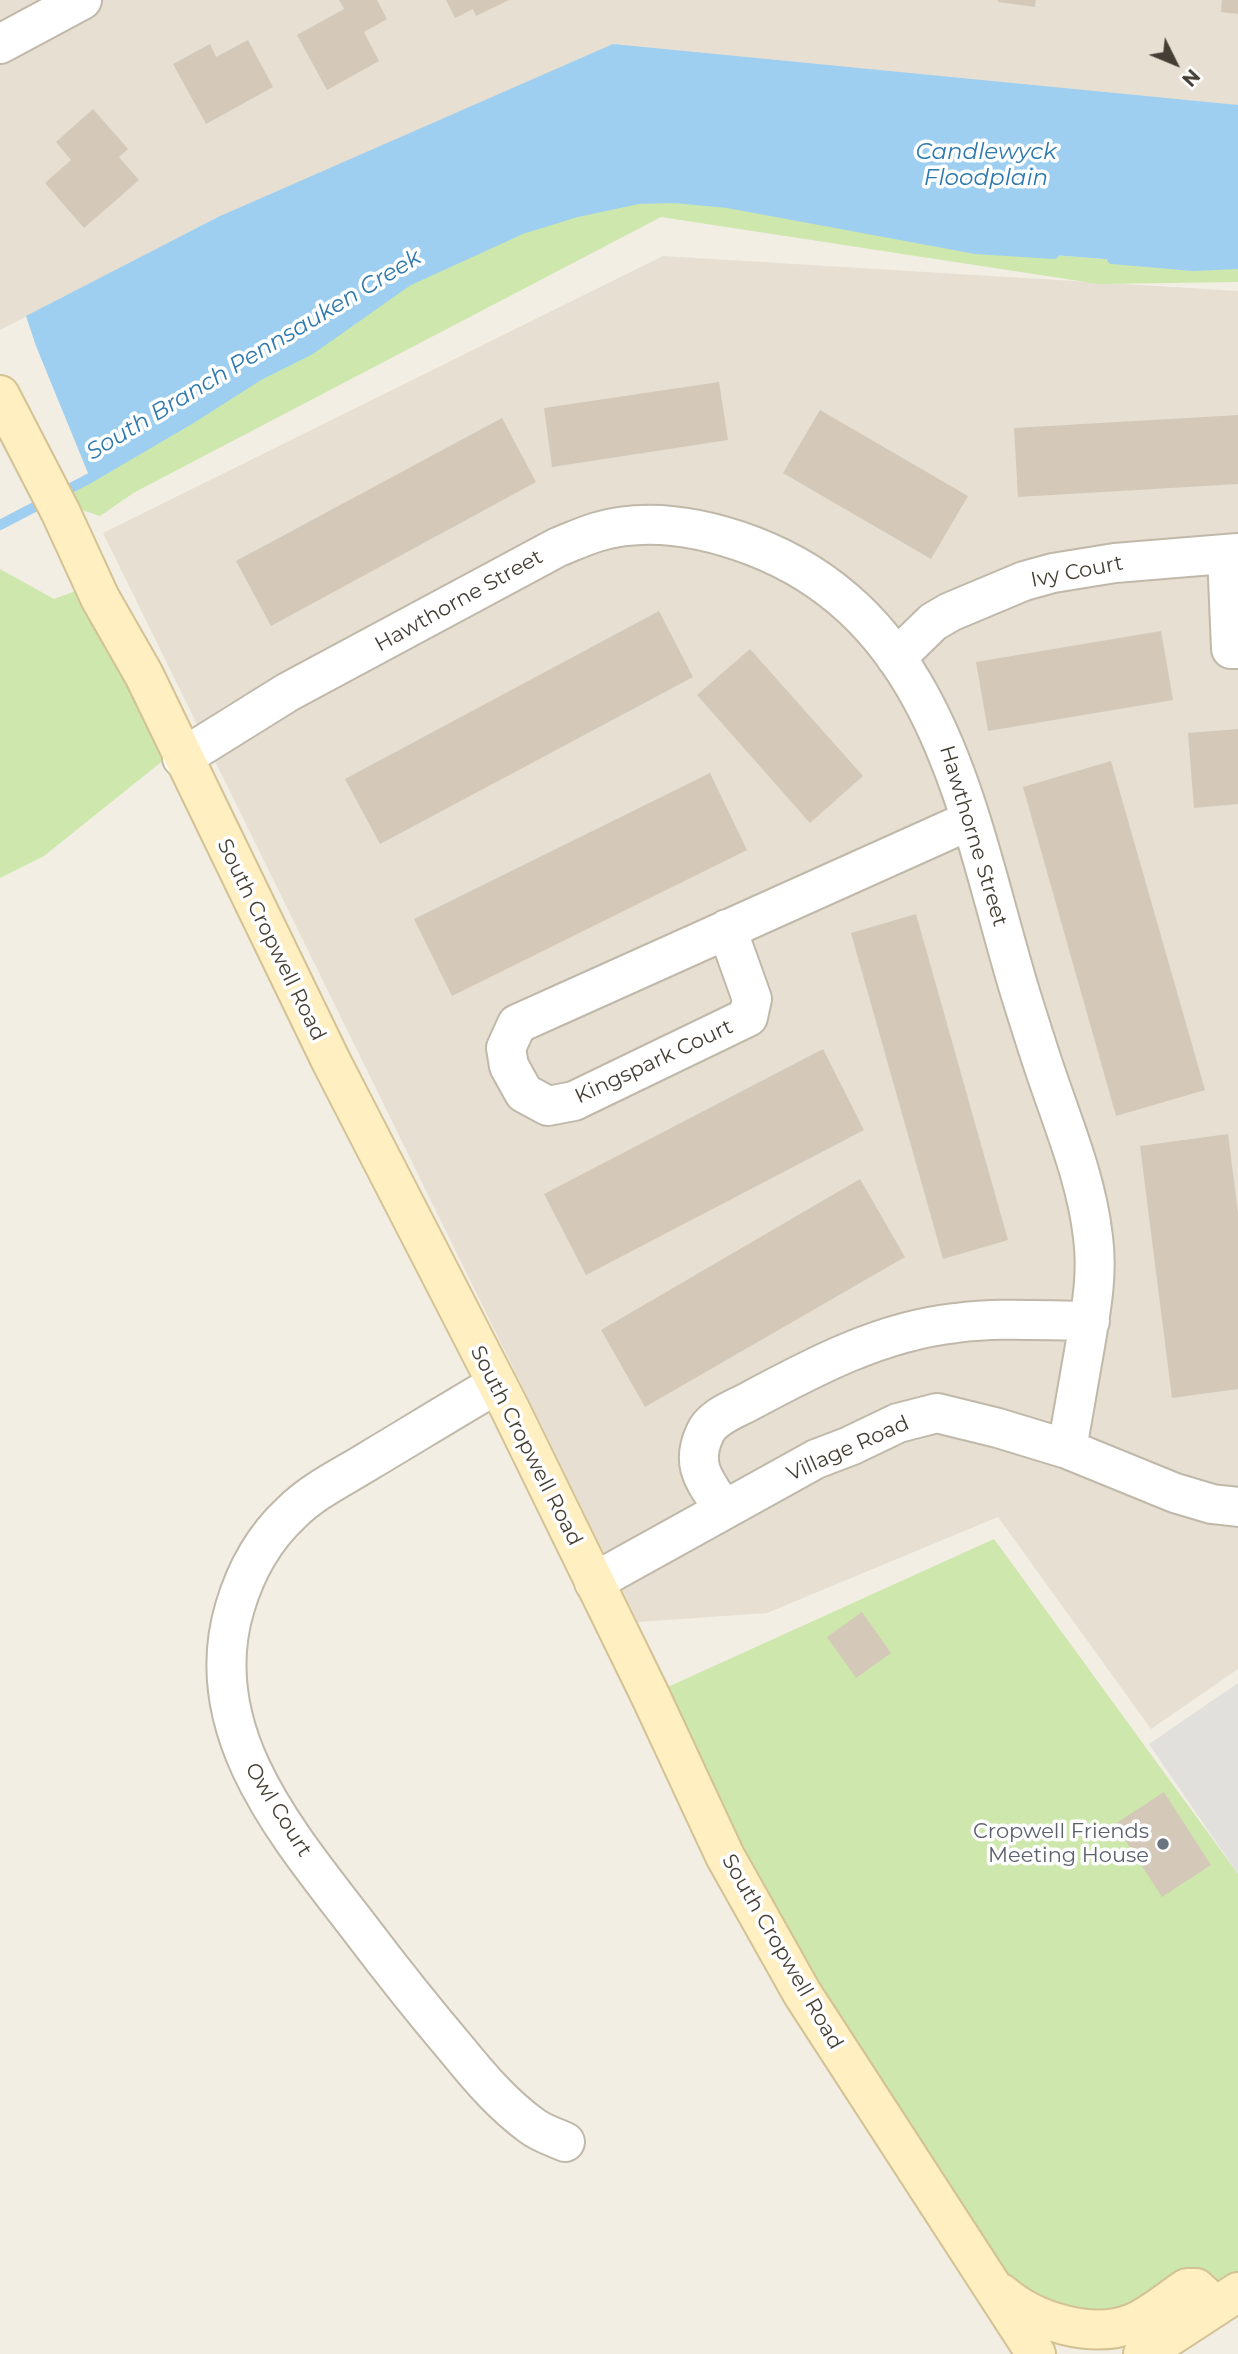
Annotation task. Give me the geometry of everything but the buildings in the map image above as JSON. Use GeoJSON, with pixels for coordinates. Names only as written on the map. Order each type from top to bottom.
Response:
{"type":"FeatureCollection","features":[{"type":"Feature","properties":{"kind":"street"},"geometry":{"type":"LineString","coordinates":[[0,44],[82,0]]}},
{"type":"Feature","properties":{"kind":"street","name":"South Cropwell Road"},"geometry":{"type":"LineString","coordinates":[[0,395],[61,513],[100,598],[144,675],[298,996],[496,1384],[650,1695],[725,1856],[796,1982],[1036,2354]]}},
{"type":"Feature","properties":{"kind":"street","name":"Hawthorne Street"},"geometry":{"type":"LineString","coordinates":[[182,758],[288,692],[558,547],[598,531],[641,525],[684,527],[724,535],[796,566],[826,586],[874,629],[896,658],[928,708],[945,744],[971,820],[1021,994],[1065,1122],[1087,1201],[1096,1275],[1068,1448]]}},
{"type":"Feature","properties":{"kind":"street"},"geometry":{"type":"LineString","coordinates":[[1233,553],[1231,649],[1238,649]]}},
{"type":"Feature","properties":{"kind":"street","name":"Ivy Court"},"geometry":{"type":"LineString","coordinates":[[896,658],[933,622],[1024,581],[1115,563],[1233,553]]}},
{"type":"Feature","properties":{"kind":"street","name":"Kingspark Court"},"geometry":{"type":"LineString","coordinates":[[727,929],[752,999],[748,1017],[574,1101],[548,1107],[524,1093],[509,1066],[506,1048],[517,1024],[727,929],[971,820]]}},
{"type":"Feature","properties":{"kind":"street"},"geometry":{"type":"LineString","coordinates":[[724,1510],[699,1473],[699,1454],[706,1431],[726,1413],[770,1389],[826,1361],[890,1337],[955,1323],[1090,1321]]}},
{"type":"Feature","properties":{"kind":"street","name":"Owl Court"},"geometry":{"type":"LineString","coordinates":[[496,1384],[321,1488],[291,1512],[264,1541],[244,1579],[231,1621],[226,1666],[230,1710],[243,1755],[293,1840],[380,1955],[506,2106],[534,2128],[565,2143]]}},
{"type":"Feature","properties":{"kind":"street","name":"Village Road"},"geometry":{"type":"LineString","coordinates":[[594,1582],[816,1459],[850,1447],[898,1423],[937,1413],[998,1427],[1068,1448],[1175,1493],[1212,1504],[1238,1507]]}},
{"type":"Feature","properties":{"kind":"street"},"geometry":{"type":"LineString","coordinates":[[992,2285],[1020,2308],[1064,2324],[1085,2328],[1112,2329],[1134,2323],[1187,2288],[1195,2288],[1227,2299]]}},
{"type":"Feature","properties":{"kind":"street"},"geometry":{"type":"LineString","coordinates":[[1143,2354],[1227,2299]]}},
{"type":"Feature","properties":{"kind":"shaded area"},"geometry":{"type":"Polygon","coordinates":[[[0,0],[1238,0],[1238,109],[218,217],[0,330],[0,0]]]}},
{"type":"Feature","properties":{"kind":"shaded area"},"geometry":{"type":"Polygon","coordinates":[[[663,256],[1238,291],[1238,1669],[1151,1729],[998,1517],[767,1613],[638,1622],[103,533],[663,256]]]}},
{"type":"Feature","properties":{"kind":"shaded area"},"geometry":{"type":"Polygon","coordinates":[[[1238,1683],[1238,1874],[1149,1744],[1238,1683]]]}},
{"type":"Feature","properties":{"kind":"green space"},"geometry":{"type":"Polygon","coordinates":[[[674,198],[728,203],[976,249],[1193,266],[1238,264],[1238,282],[1099,284],[661,217],[135,492],[100,516],[49,499],[189,420],[258,376],[310,350],[408,281],[464,254],[522,229],[577,212],[638,199],[674,198]]]}},
{"type":"Feature","properties":{"kind":"green space"},"geometry":{"type":"Polygon","coordinates":[[[0,569],[54,599],[100,582],[175,751],[44,856],[0,878],[0,569]]]}},
{"type":"Feature","properties":{"kind":"green space","name":"Cropwell Friends Meeting House"},"geometry":{"type":"Polygon","coordinates":[[[994,1539],[1238,1874],[1238,2292],[1112,2329],[991,2285],[650,1695],[994,1539]]]}},
{"type":"Feature","properties":{"kind":"water","name":"Candlewyck Floodplain"},"geometry":{"type":"Polygon","coordinates":[[[613,44],[1238,105],[1238,264],[1193,266],[976,249],[728,203],[674,198],[638,199],[577,212],[522,229],[408,281],[310,350],[258,376],[90,478],[26,316],[218,217],[613,44]]]}},
{"type":"Feature","properties":{"kind":"waterway","name":"South Branch Pennsauken Creek"},"geometry":{"type":"LineString","coordinates":[[0,525],[90,478],[258,376],[310,350],[408,281],[522,229],[577,212],[638,199],[674,198],[728,203],[976,249],[1054,254]]}},
{"type":"Feature","properties":{"kind":"waterway","name":"South Branch Pennsauken Creek"},"geometry":{"type":"LineString","coordinates":[[1112,259],[1193,266],[1238,264]]}},
{"type":"Feature","properties":{"kind":"place","name":"Cropwell Friends Meeting House"},"geometry":{"type":"Point","coordinates":[1163,1844]}}]}
